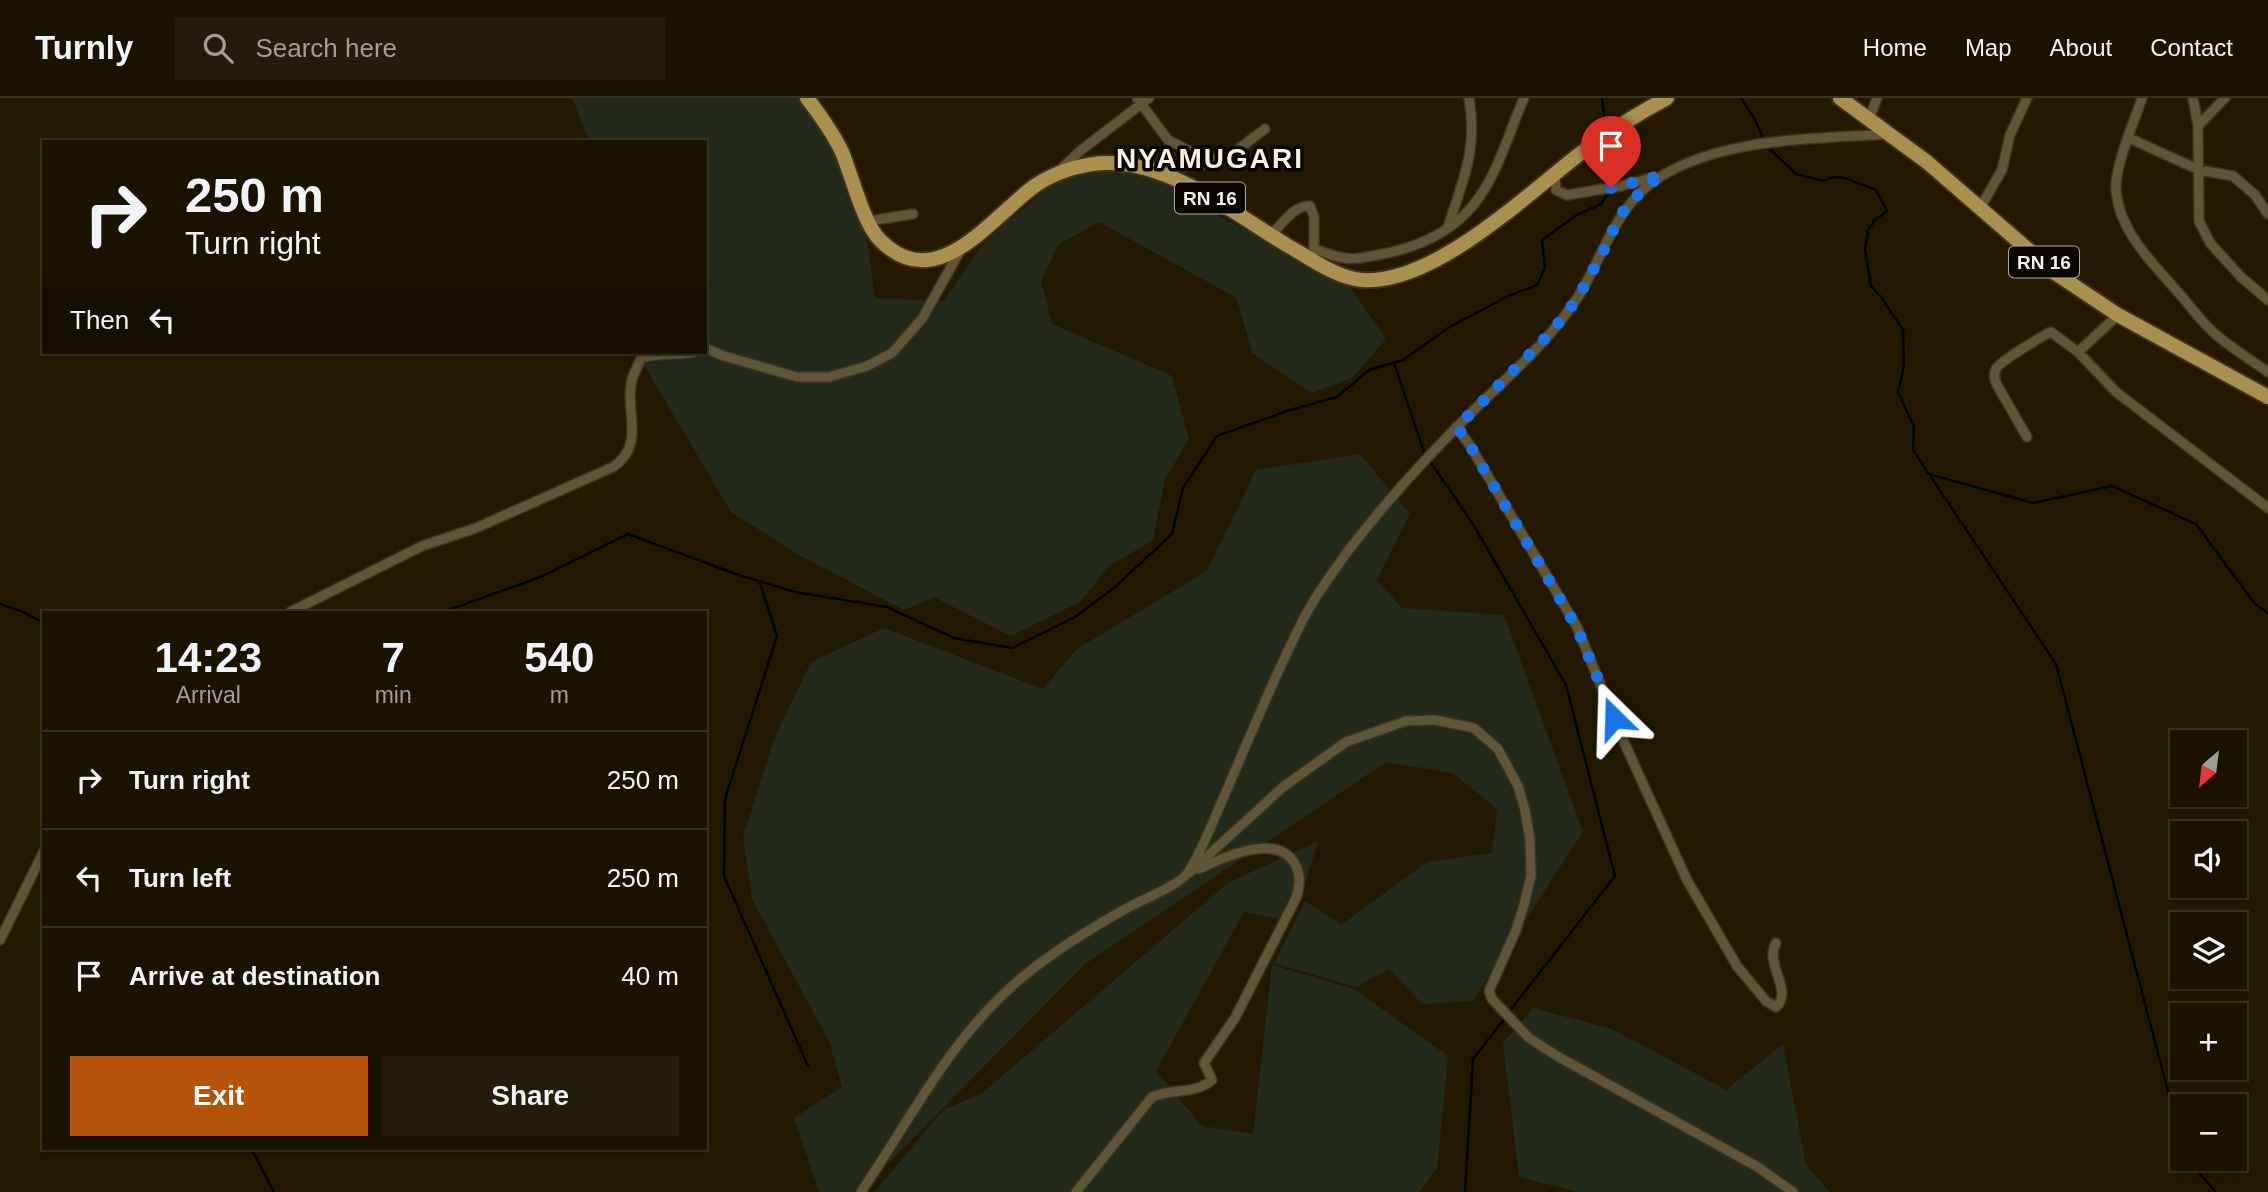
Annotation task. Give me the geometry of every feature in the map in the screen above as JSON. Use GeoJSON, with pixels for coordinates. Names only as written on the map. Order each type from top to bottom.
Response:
{"type":"FeatureCollection","features":[{"type":"Feature","properties":{"kind":"main road","name":"RN 16"},"geometry":{"type":"LineString","coordinates":[[807,98],[822,116],[841,149],[869,221],[881,241],[910,259],[926,261],[961,249],[1039,183],[1079,167],[1109,162],[1136,165],[1189,186],[1271,235],[1314,254],[1340,274],[1361,280],[1392,277],[1414,271],[1437,260],[1487,227],[1584,150],[1667,98]]}},
{"type":"Feature","properties":{"kind":"main road","name":"RN 16"},"geometry":{"type":"LineString","coordinates":[[1840,98],[1927,162],[2055,272],[2118,315],[2268,397]]}},
{"type":"Feature","properties":{"kind":"street"},"geometry":{"type":"LineString","coordinates":[[1448,229],[1470,159],[1473,121],[1469,98]]}},
{"type":"Feature","properties":{"kind":"street"},"geometry":{"type":"LineString","coordinates":[[1271,235],[1296,209],[1305,205],[1310,206],[1314,217],[1314,254],[1356,259],[1405,250],[1427,242],[1448,229],[1472,207],[1490,180],[1524,98]]}},
{"type":"Feature","properties":{"kind":"street"},"geometry":{"type":"LineString","coordinates":[[1869,119],[1877,98]]}},
{"type":"Feature","properties":{"kind":"street"},"geometry":{"type":"LineString","coordinates":[[1980,208],[2002,170],[2010,135],[2028,98]]}},
{"type":"Feature","properties":{"kind":"street"},"geometry":{"type":"LineString","coordinates":[[2142,98],[2117,175],[2119,208],[2127,229],[2149,260],[2200,319],[2219,337],[2268,372]]}},
{"type":"Feature","properties":{"kind":"street"},"geometry":{"type":"LineString","coordinates":[[2193,98],[2198,126],[2199,221],[2210,243],[2268,300]]}},
{"type":"Feature","properties":{"kind":"street"},"geometry":{"type":"LineString","coordinates":[[2198,126],[2225,98]]}},
{"type":"Feature","properties":{"kind":"street"},"geometry":{"type":"LineString","coordinates":[[1055,175],[1080,150],[1143,100],[1168,140],[1221,162]]}},
{"type":"Feature","properties":{"kind":"street"},"geometry":{"type":"LineString","coordinates":[[1156,171],[1221,162],[1265,129]]}},
{"type":"Feature","properties":{"kind":"street"},"geometry":{"type":"LineString","coordinates":[[1555,174],[1556,190],[1567,195],[1621,186],[1663,175],[1704,157],[1764,143],[1888,134]]}},
{"type":"Feature","properties":{"kind":"street"},"geometry":{"type":"LineString","coordinates":[[2129,138],[2199,170],[2233,176],[2256,195],[2268,214]]}},
{"type":"Feature","properties":{"kind":"street"},"geometry":{"type":"LineString","coordinates":[[1185,876],[1206,836],[1306,613],[1325,583],[1372,520],[1457,427],[1562,319],[1602,254],[1620,215],[1646,186],[1663,175]]}},
{"type":"Feature","properties":{"kind":"street"},"geometry":{"type":"LineString","coordinates":[[869,221],[913,214]]}},
{"type":"Feature","properties":{"kind":"street"},"geometry":{"type":"LineString","coordinates":[[707,349],[797,377],[830,377],[867,366],[892,353],[922,319],[961,249]]}},
{"type":"Feature","properties":{"kind":"street"},"geometry":{"type":"LineString","coordinates":[[2078,352],[2118,315]]}},
{"type":"Feature","properties":{"kind":"street"},"geometry":{"type":"LineString","coordinates":[[2027,437],[1994,377],[1998,365],[2042,335],[2052,332],[2078,352],[2116,392],[2268,508]]}},
{"type":"Feature","properties":{"kind":"street"},"geometry":{"type":"LineString","coordinates":[[292,611],[422,545],[476,528],[613,467],[625,459],[630,448],[633,428],[631,384],[641,358],[656,354],[684,354]]}},
{"type":"Feature","properties":{"kind":"street"},"geometry":{"type":"LineString","coordinates":[[1457,427],[1577,628],[1623,740],[1686,880],[1737,966],[1760,995],[1776,1007],[1782,1000],[1783,991],[1772,954],[1776,943]]}},
{"type":"Feature","properties":{"kind":"street"},"geometry":{"type":"LineString","coordinates":[[1185,876],[1227,841],[1283,787],[1346,742],[1406,720],[1435,720],[1474,728],[1498,749],[1518,786],[1530,840],[1531,876],[1516,930],[1489,991],[1492,999],[1538,1044],[1756,1166],[1793,1192]]}},
{"type":"Feature","properties":{"kind":"street"},"geometry":{"type":"LineString","coordinates":[[861,1192],[894,1144],[939,1069],[968,1032],[1002,995],[1026,974],[1089,930],[1185,876],[1223,858],[1255,849],[1280,850],[1290,856],[1299,872],[1300,886],[1296,898],[1236,1018],[1204,1063],[1212,1080],[1201,1089],[1163,1092],[1152,1097],[1076,1192]]}},
{"type":"Feature","properties":{"kind":"street"},"geometry":{"type":"LineString","coordinates":[[0,940],[42,855]]}},
{"type":"Feature","properties":{"kind":"green space"},"geometry":{"type":"Polygon","coordinates":[[[572,98],[814,98],[820,103],[859,181],[875,298],[944,301],[986,240],[1078,162],[1173,146],[1191,202],[1346,281],[1386,339],[1352,378],[1312,393],[1252,353],[1237,298],[1099,222],[1058,245],[1041,281],[1052,324],[1172,376],[1189,439],[1165,479],[1153,540],[1109,566],[1080,602],[1011,636],[934,597],[904,610],[799,555],[731,512],[643,363],[641,354],[707,354],[707,140],[589,140],[572,98]]]}},
{"type":"Feature","properties":{"kind":"green space"},"geometry":{"type":"Polygon","coordinates":[[[1360,454],[1410,514],[1377,580],[1402,608],[1504,615],[1583,832],[1473,1001],[1422,1004],[1389,969],[1356,987],[1274,963],[1305,901],[1341,925],[1427,862],[1492,853],[1497,809],[1453,773],[1386,762],[1085,964],[860,1192],[819,1192],[794,1118],[842,1087],[829,1041],[752,899],[743,838],[774,739],[811,662],[884,628],[1043,689],[1077,649],[1207,571],[1256,470],[1360,454]]]}},
{"type":"Feature","properties":{"kind":"green space"},"geometry":{"type":"Polygon","coordinates":[[[1318,841],[1300,900],[1290,921],[1244,912],[1156,1071],[1202,1126],[1253,1134],[1272,965],[1354,989],[1448,1056],[1437,1169],[1419,1192],[875,1192],[943,1110],[981,1094],[1228,883],[1318,841]]]}},
{"type":"Feature","properties":{"kind":"green space"},"geometry":{"type":"Polygon","coordinates":[[[1533,1008],[1612,1029],[1726,1090],[1783,1044],[1806,1165],[1830,1192],[1578,1192],[1519,1177],[1503,1043],[1533,1008]]]}},
{"type":"Feature","properties":{"kind":"waterway"},"geometry":{"type":"LineString","coordinates":[[1602,98],[1606,129]]}},
{"type":"Feature","properties":{"kind":"waterway"},"geometry":{"type":"LineString","coordinates":[[1741,98],[1763,138]]}},
{"type":"Feature","properties":{"kind":"waterway"},"geometry":{"type":"LineString","coordinates":[[1610,145],[1611,183]]}},
{"type":"Feature","properties":{"kind":"waterway"},"geometry":{"type":"LineString","coordinates":[[1770,149],[1796,174],[1823,181],[1834,177],[1845,178],[1876,190],[1887,211],[1875,220],[1868,230],[1865,250],[1871,286],[1903,330],[1904,366],[1898,392],[1914,427],[1913,450],[2056,664],[2170,1099]]}},
{"type":"Feature","properties":{"kind":"waterway"},"geometry":{"type":"LineString","coordinates":[[446,611],[543,576],[628,534],[736,574],[795,592],[887,607],[954,638],[1012,648],[1075,617],[1115,587],[1172,534],[1183,488],[1217,436],[1290,410],[1337,397],[1369,370],[1403,360],[1448,328],[1508,296],[1537,285],[1545,268],[1542,240],[1577,215],[1601,204],[1610,190]]}},
{"type":"Feature","properties":{"kind":"waterway"},"geometry":{"type":"LineString","coordinates":[[1394,363],[1425,455]]}},
{"type":"Feature","properties":{"kind":"waterway"},"geometry":{"type":"LineString","coordinates":[[1429,460],[1473,524],[1566,685],[1615,876],[1509,1012]]}},
{"type":"Feature","properties":{"kind":"waterway"},"geometry":{"type":"LineString","coordinates":[[1929,474],[2033,503],[2112,486],[2196,524],[2255,604],[2268,613]]}},
{"type":"Feature","properties":{"kind":"waterway"},"geometry":{"type":"LineString","coordinates":[[760,583],[777,636],[725,799],[724,876],[808,1066]]}},
{"type":"Feature","properties":{"kind":"waterway"},"geometry":{"type":"LineString","coordinates":[[0,604],[42,622]]}},
{"type":"Feature","properties":{"kind":"waterway"},"geometry":{"type":"LineString","coordinates":[[1465,1192],[1473,1059],[1505,1018]]}},
{"type":"Feature","properties":{"kind":"waterway"},"geometry":{"type":"LineString","coordinates":[[252,1150],[274,1192]]}},
{"type":"Feature","properties":{"kind":"waterway"},"geometry":{"type":"LineString","coordinates":[[2197,1171],[2216,1192]]}},
{"type":"Feature","properties":{"kind":"district","name":"NYAMUGARI"},"geometry":{"type":"Point","coordinates":[1210,158]}},
{"type":"Feature","properties":{"kind":"route"},"geometry":{"type":"LineString","coordinates":[[1611,188],[1663,175],[1646,186],[1620,215],[1602,254],[1562,319],[1457,427],[1577,628],[1614,718]]}}]}
